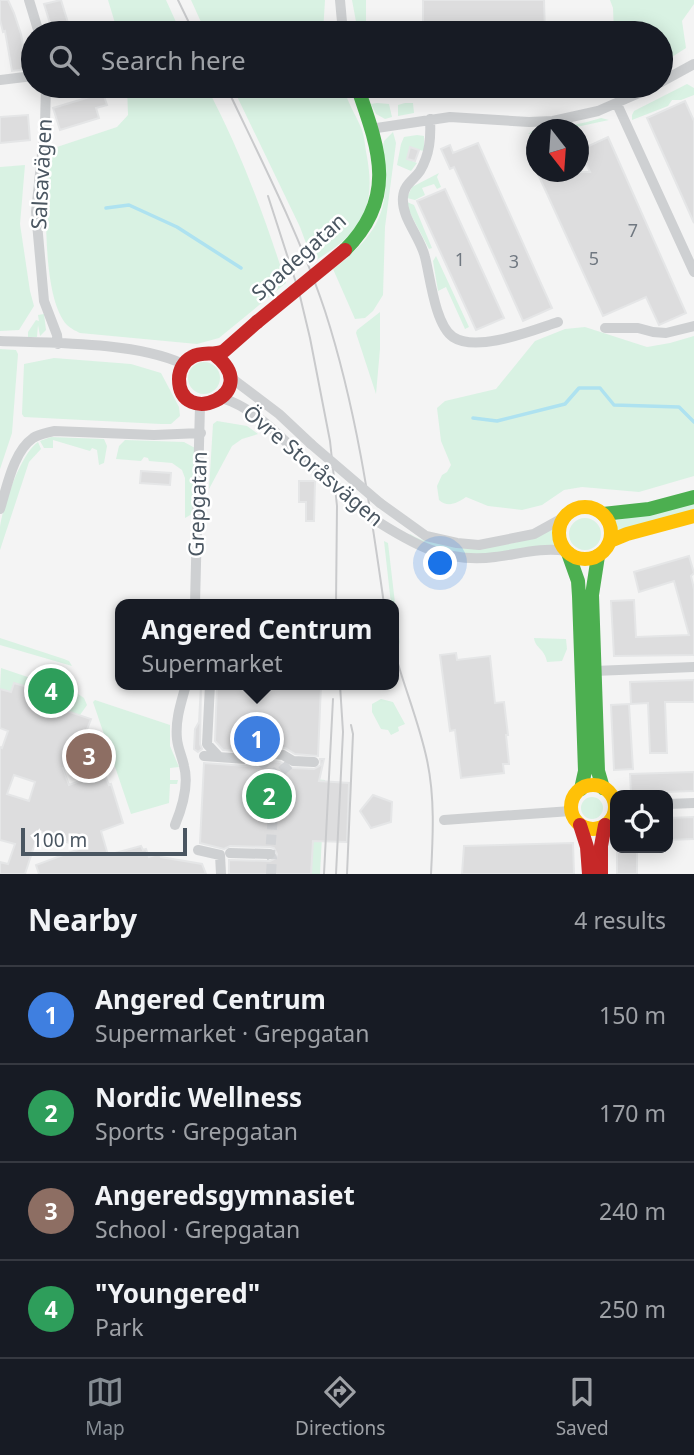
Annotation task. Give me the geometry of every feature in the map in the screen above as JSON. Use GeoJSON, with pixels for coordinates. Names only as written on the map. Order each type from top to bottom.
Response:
{"type":"FeatureCollection","features":[{"type":"Feature","properties":{"kind":"street"},"geometry":{"type":"LineString","coordinates":[[29,0],[35,21]]}},
{"type":"Feature","properties":{"kind":"street"},"geometry":{"type":"LineString","coordinates":[[340,0],[342,21]]}},
{"type":"Feature","properties":{"kind":"street"},"geometry":{"type":"LineString","coordinates":[[673,77],[693,68]]}},
{"type":"Feature","properties":{"kind":"street"},"geometry":{"type":"LineString","coordinates":[[0,80],[21,77]]}},
{"type":"Feature","properties":{"kind":"street","name":"Salsavägen"},"geometry":{"type":"LineString","coordinates":[[46,98],[36,212],[44,301],[58,344]]}},
{"type":"Feature","properties":{"kind":"street","name":"Spadegatan"},"geometry":{"type":"LineString","coordinates":[[183,364],[194,355],[215,355],[225,350],[345,250],[366,226],[375,206],[378,169],[361,98]]}},
{"type":"Feature","properties":{"kind":"street"},"geometry":{"type":"LineString","coordinates":[[370,129],[450,117],[553,121],[577,117],[630,98]]}},
{"type":"Feature","properties":{"kind":"street"},"geometry":{"type":"LineString","coordinates":[[617,104],[694,272]]}},
{"type":"Feature","properties":{"kind":"street"},"geometry":{"type":"LineString","coordinates":[[430,119],[432,140],[420,171],[404,188],[402,199],[404,210],[424,251],[429,283],[448,331],[454,337],[479,342],[558,322]]}},
{"type":"Feature","properties":{"kind":"street"},"geometry":{"type":"LineString","coordinates":[[605,328],[638,328],[666,333],[694,326]]}},
{"type":"Feature","properties":{"kind":"street"},"geometry":{"type":"LineString","coordinates":[[0,341],[141,350],[164,355],[183,364],[179,372],[180,389],[192,402],[201,405],[212,404],[222,398],[229,388],[230,377],[226,364],[215,355]]}},
{"type":"Feature","properties":{"kind":"street","name":"Övre Storåsvägen"},"geometry":{"type":"LineString","coordinates":[[230,377],[279,415],[380,503],[421,533],[457,543],[496,543],[534,534],[563,518]]}},
{"type":"Feature","properties":{"kind":"street","name":"Övre Storåsvägen"},"geometry":{"type":"LineString","coordinates":[[222,398],[236,402],[253,412],[372,518],[435,553],[466,558],[491,558],[542,550],[567,552]]}},
{"type":"Feature","properties":{"kind":"street","name":"Grepgatan"},"geometry":{"type":"LineString","coordinates":[[195,599],[201,405]]}},
{"type":"Feature","properties":{"kind":"street"},"geometry":{"type":"LineString","coordinates":[[0,509],[22,451],[39,435],[54,431],[154,435],[201,433]]}},
{"type":"Feature","properties":{"kind":"street"},"geometry":{"type":"LineString","coordinates":[[603,514],[626,514],[694,497]]}},
{"type":"Feature","properties":{"kind":"street"},"geometry":{"type":"LineString","coordinates":[[581,789],[585,771],[578,581],[558,531],[563,518],[582,506],[597,509],[603,514],[609,522],[610,541]]}},
{"type":"Feature","properties":{"kind":"street"},"geometry":{"type":"LineString","coordinates":[[610,795],[603,788],[598,771],[592,595],[598,555],[610,541],[627,534],[694,516]]}},
{"type":"Feature","properties":{"kind":"street"},"geometry":{"type":"LineString","coordinates":[[567,552],[579,559],[598,555]]}},
{"type":"Feature","properties":{"kind":"street"},"geometry":{"type":"LineString","coordinates":[[594,671],[694,667]]}},
{"type":"Feature","properties":{"kind":"street"},"geometry":{"type":"LineString","coordinates":[[175,825],[181,810],[185,778],[177,737],[178,716],[185,690]]}},
{"type":"Feature","properties":{"kind":"street"},"geometry":{"type":"LineString","coordinates":[[210,690],[207,744],[219,757]]}},
{"type":"Feature","properties":{"kind":"street"},"geometry":{"type":"LineString","coordinates":[[204,756],[260,760],[269,753],[284,755],[293,761],[314,762]]}},
{"type":"Feature","properties":{"kind":"street"},"geometry":{"type":"LineString","coordinates":[[589,874],[587,847],[580,825],[571,811],[573,797],[581,789],[592,785],[603,788]]}},
{"type":"Feature","properties":{"kind":"street"},"geometry":{"type":"LineString","coordinates":[[673,804],[694,803]]}},
{"type":"Feature","properties":{"kind":"street"},"geometry":{"type":"LineString","coordinates":[[444,820],[571,811]]}},
{"type":"Feature","properties":{"kind":"street"},"geometry":{"type":"LineString","coordinates":[[580,825],[592,829],[605,825],[610,820]]}},
{"type":"Feature","properties":{"kind":"street"},"geometry":{"type":"LineString","coordinates":[[601,874],[601,846],[605,825]]}},
{"type":"Feature","properties":{"kind":"street"},"geometry":{"type":"LineString","coordinates":[[198,850],[220,855],[221,874]]}},
{"type":"Feature","properties":{"kind":"street"},"geometry":{"type":"LineString","coordinates":[[230,853],[270,854]]}},
{"type":"Feature","properties":{"kind":"green space"},"geometry":{"type":"Polygon","coordinates":[[[108,0],[166,0],[176,21],[114,21],[108,0]]]}},
{"type":"Feature","properties":{"kind":"green space"},"geometry":{"type":"Polygon","coordinates":[[[191,0],[325,0],[324,21],[201,21],[191,0]]]}},
{"type":"Feature","properties":{"kind":"green space"},"geometry":{"type":"Polygon","coordinates":[[[352,0],[366,0],[366,21],[356,21],[352,0]]]}},
{"type":"Feature","properties":{"kind":"green space"},"geometry":{"type":"Polygon","coordinates":[[[610,0],[694,0],[682,21],[686,48],[673,56],[673,21],[614,21],[610,0]]]}},
{"type":"Feature","properties":{"kind":"green space"},"geometry":{"type":"Polygon","coordinates":[[[687,84],[694,88],[694,95],[672,100],[668,106],[632,120],[634,111],[660,98],[673,98],[673,91],[687,84]]]}},
{"type":"Feature","properties":{"kind":"green space"},"geometry":{"type":"Polygon","coordinates":[[[127,98],[212,98],[260,207],[286,283],[219,338],[197,344],[80,333],[67,325],[58,311],[52,291],[47,241],[48,150],[117,127],[128,115],[127,98]]]}},
{"type":"Feature","properties":{"kind":"green space"},"geometry":{"type":"Polygon","coordinates":[[[238,98],[347,98],[360,124],[369,176],[369,192],[361,220],[342,242],[313,262],[300,227],[238,98]]]}},
{"type":"Feature","properties":{"kind":"green space"},"geometry":{"type":"Polygon","coordinates":[[[413,103],[414,113],[398,116],[398,105],[413,103]]]}},
{"type":"Feature","properties":{"kind":"green space"},"geometry":{"type":"Polygon","coordinates":[[[371,104],[389,104],[392,117],[385,119],[376,114],[371,104]]]}},
{"type":"Feature","properties":{"kind":"green space"},"geometry":{"type":"Polygon","coordinates":[[[601,118],[609,120],[589,124],[589,121],[601,118]]]}},
{"type":"Feature","properties":{"kind":"green space"},"geometry":{"type":"Polygon","coordinates":[[[393,132],[396,143],[385,227],[383,295],[365,318],[355,319],[333,269],[363,243],[379,217],[385,186],[383,147],[384,141],[393,132]]]}},
{"type":"Feature","properties":{"kind":"green space"},"geometry":{"type":"Polygon","coordinates":[[[424,136],[424,151],[410,148],[407,159],[417,163],[411,171],[397,165],[404,137],[424,136]]]}},
{"type":"Feature","properties":{"kind":"green space"},"geometry":{"type":"Polygon","coordinates":[[[25,165],[20,224],[34,306],[19,330],[0,331],[0,167],[25,165]]]}},
{"type":"Feature","properties":{"kind":"green space"},"geometry":{"type":"Polygon","coordinates":[[[439,173],[437,177],[441,187],[437,189],[434,184],[422,188],[425,195],[415,200],[407,198],[412,187],[439,173]]]}},
{"type":"Feature","properties":{"kind":"green space"},"geometry":{"type":"Polygon","coordinates":[[[407,202],[414,205],[432,248],[429,249],[407,202]]]}},
{"type":"Feature","properties":{"kind":"green space"},"geometry":{"type":"Polygon","coordinates":[[[436,256],[469,327],[465,329],[446,287],[438,291],[433,261],[436,256]]]}},
{"type":"Feature","properties":{"kind":"green space"},"geometry":{"type":"Polygon","coordinates":[[[380,312],[380,349],[376,394],[356,333],[380,312]]]}},
{"type":"Feature","properties":{"kind":"green space"},"geometry":{"type":"Polygon","coordinates":[[[44,314],[46,330],[40,336],[38,325],[37,337],[28,337],[28,332],[36,320],[39,321],[38,315],[44,314]]]}},
{"type":"Feature","properties":{"kind":"green space"},"geometry":{"type":"Polygon","coordinates":[[[585,327],[647,347],[694,336],[694,476],[639,492],[582,487],[564,490],[542,505],[522,510],[488,506],[466,497],[449,504],[439,500],[437,486],[451,465],[441,441],[437,408],[445,401],[496,389],[535,341],[565,329],[585,327]]]}},
{"type":"Feature","properties":{"kind":"green space"},"geometry":{"type":"Polygon","coordinates":[[[0,349],[16,350],[18,354],[12,433],[0,469],[0,349]]]}},
{"type":"Feature","properties":{"kind":"green space"},"geometry":{"type":"Polygon","coordinates":[[[54,358],[131,364],[161,373],[179,407],[180,416],[171,424],[24,417],[24,364],[54,358]]]}},
{"type":"Feature","properties":{"kind":"green space"},"geometry":{"type":"Polygon","coordinates":[[[204,362],[215,367],[220,378],[215,389],[204,394],[193,389],[188,378],[193,367],[204,362]]]}},
{"type":"Feature","properties":{"kind":"green space"},"geometry":{"type":"Polygon","coordinates":[[[217,421],[247,426],[258,434],[242,439],[232,446],[209,489],[213,424],[217,421]]]}},
{"type":"Feature","properties":{"kind":"green space"},"geometry":{"type":"Polygon","coordinates":[[[51,437],[104,439],[107,446],[104,463],[99,465],[97,450],[92,448],[90,451],[53,440],[53,448],[44,448],[40,441],[51,437]]]}},
{"type":"Feature","properties":{"kind":"green space"},"geometry":{"type":"Polygon","coordinates":[[[125,440],[184,442],[195,448],[192,514],[185,518],[185,478],[182,470],[172,463],[149,461],[144,457],[141,461],[116,459],[119,446],[125,440]]]}},
{"type":"Feature","properties":{"kind":"green space"},"geometry":{"type":"Polygon","coordinates":[[[38,442],[41,449],[29,462],[0,550],[0,527],[8,495],[25,457],[38,442]]]}},
{"type":"Feature","properties":{"kind":"green space"},"geometry":{"type":"Polygon","coordinates":[[[694,503],[694,510],[616,533],[614,521],[694,503]]]}},
{"type":"Feature","properties":{"kind":"green space"},"geometry":{"type":"Polygon","coordinates":[[[585,518],[596,523],[601,534],[596,545],[585,550],[574,545],[569,534],[574,523],[585,518]]]}},
{"type":"Feature","properties":{"kind":"green space"},"geometry":{"type":"Polygon","coordinates":[[[554,528],[557,545],[489,555],[448,552],[409,536],[410,534],[436,543],[494,546],[528,539],[554,528]]]}},
{"type":"Feature","properties":{"kind":"green space"},"geometry":{"type":"Polygon","coordinates":[[[384,541],[388,543],[395,599],[390,599],[384,541]]]}},
{"type":"Feature","properties":{"kind":"green space"},"geometry":{"type":"Polygon","coordinates":[[[0,638],[64,659],[72,666],[0,645],[0,638]]]}},
{"type":"Feature","properties":{"kind":"green space"},"geometry":{"type":"Polygon","coordinates":[[[534,638],[566,639],[567,649],[562,661],[547,662],[534,638]]]}},
{"type":"Feature","properties":{"kind":"green space"},"geometry":{"type":"Polygon","coordinates":[[[1,668],[78,694],[84,698],[87,705],[80,715],[31,699],[34,689],[14,683],[11,692],[0,689],[1,668]]]}},
{"type":"Feature","properties":{"kind":"green space"},"geometry":{"type":"Polygon","coordinates":[[[381,699],[393,702],[405,724],[391,735],[388,730],[381,729],[372,712],[372,704],[381,699]]]}},
{"type":"Feature","properties":{"kind":"green space"},"geometry":{"type":"Polygon","coordinates":[[[95,700],[170,725],[170,746],[179,767],[170,768],[170,780],[178,780],[177,784],[170,784],[169,803],[131,814],[93,702],[95,700]]]}},
{"type":"Feature","properties":{"kind":"green space"},"geometry":{"type":"Polygon","coordinates":[[[316,779],[325,780],[320,874],[311,874],[316,779]]]}},
{"type":"Feature","properties":{"kind":"green space"},"geometry":{"type":"Polygon","coordinates":[[[592,797],[600,800],[603,808],[600,816],[592,819],[584,816],[581,808],[584,800],[592,797]]]}},
{"type":"Feature","properties":{"kind":"building"},"geometry":{"type":"Polygon","coordinates":[[[0,0],[8,0],[21,34],[21,70],[12,71],[5,31],[3,32],[0,0]]]}},
{"type":"Feature","properties":{"kind":"building"},"geometry":{"type":"Polygon","coordinates":[[[61,0],[67,21],[49,21],[44,4],[61,0]]]}},
{"type":"Feature","properties":{"kind":"building"},"geometry":{"type":"Polygon","coordinates":[[[423,0],[544,0],[545,21],[423,21],[423,0]]]}},
{"type":"Feature","properties":{"kind":"building"},"geometry":{"type":"Polygon","coordinates":[[[86,98],[105,98],[107,105],[96,108],[99,118],[60,130],[53,108],[86,98]]]}},
{"type":"Feature","properties":{"kind":"building"},"geometry":{"type":"Polygon","coordinates":[[[685,101],[694,121],[694,223],[647,118],[685,101]]]}},
{"type":"Feature","properties":{"kind":"building"},"geometry":{"type":"Polygon","coordinates":[[[28,115],[30,140],[0,143],[0,117],[28,115]]]}},
{"type":"Feature","properties":{"kind":"building"},"geometry":{"type":"Polygon","coordinates":[[[608,137],[686,313],[659,325],[646,297],[603,316],[542,182],[589,182],[589,146],[608,137]]]}},
{"type":"Feature","properties":{"kind":"building"},"geometry":{"type":"Polygon","coordinates":[[[478,143],[552,308],[523,321],[454,167],[450,169],[441,149],[450,145],[453,153],[478,143]]]}},
{"type":"Feature","properties":{"kind":"building"},"geometry":{"type":"Polygon","coordinates":[[[410,147],[419,150],[415,161],[407,159],[410,147]]]}},
{"type":"Feature","properties":{"kind":"building"},"geometry":{"type":"Polygon","coordinates":[[[445,189],[504,318],[476,330],[417,201],[445,189]]]}},
{"type":"Feature","properties":{"kind":"building"},"geometry":{"type":"Polygon","coordinates":[[[141,471],[171,473],[170,485],[140,483],[141,471]]]}},
{"type":"Feature","properties":{"kind":"building"},"geometry":{"type":"Polygon","coordinates":[[[299,481],[315,481],[314,521],[306,521],[306,502],[299,502],[299,481]]]}},
{"type":"Feature","properties":{"kind":"building"},"geometry":{"type":"Polygon","coordinates":[[[689,556],[694,573],[691,576],[694,589],[694,655],[614,656],[611,601],[634,600],[636,637],[689,635],[674,581],[639,592],[634,572],[689,556]]]}},
{"type":"Feature","properties":{"kind":"building"},"geometry":{"type":"Polygon","coordinates":[[[456,653],[457,660],[490,656],[495,703],[504,702],[508,735],[509,764],[503,764],[504,773],[461,778],[455,730],[450,731],[440,655],[456,653]]]}},
{"type":"Feature","properties":{"kind":"building"},"geometry":{"type":"Polygon","coordinates":[[[694,680],[694,702],[665,702],[667,753],[650,753],[648,703],[631,704],[630,682],[694,680]]]}},
{"type":"Feature","properties":{"kind":"building"},"geometry":{"type":"Polygon","coordinates":[[[14,683],[34,689],[31,699],[91,719],[74,763],[63,768],[69,785],[104,772],[109,785],[111,784],[123,823],[101,831],[108,855],[141,846],[143,850],[146,849],[149,857],[160,853],[161,857],[202,864],[206,874],[39,874],[36,865],[82,848],[39,831],[25,874],[0,874],[0,862],[8,864],[15,844],[0,840],[0,747],[2,748],[8,731],[0,728],[0,689],[11,692],[14,683]],[[14,775],[7,794],[29,801],[35,782],[14,775]]]}},
{"type":"Feature","properties":{"kind":"building"},"geometry":{"type":"Polygon","coordinates":[[[201,690],[202,749],[198,752],[194,749],[195,729],[199,722],[201,690]]]}},
{"type":"Feature","properties":{"kind":"building"},"geometry":{"type":"Polygon","coordinates":[[[217,690],[321,690],[318,756],[295,754],[285,748],[270,746],[258,752],[223,750],[215,741],[217,690]]]}},
{"type":"Feature","properties":{"kind":"building"},"geometry":{"type":"Polygon","coordinates":[[[629,704],[633,769],[614,770],[611,705],[629,704]]]}},
{"type":"Feature","properties":{"kind":"building"},"geometry":{"type":"Polygon","coordinates":[[[320,759],[324,759],[319,781],[349,783],[347,842],[313,841],[311,874],[229,874],[229,860],[270,861],[276,858],[277,854],[274,848],[270,847],[230,846],[224,849],[200,843],[204,763],[259,767],[271,761],[292,768],[314,769],[321,765],[320,759]]]}},
{"type":"Feature","properties":{"kind":"building"},"geometry":{"type":"Polygon","coordinates":[[[694,772],[694,791],[631,790],[630,774],[694,772]]]}},
{"type":"Feature","properties":{"kind":"building"},"geometry":{"type":"Polygon","coordinates":[[[373,795],[392,802],[391,822],[371,828],[360,811],[373,795]]]}},
{"type":"Feature","properties":{"kind":"building"},"geometry":{"type":"Polygon","coordinates":[[[694,817],[694,839],[673,840],[673,818],[694,817]]]}},
{"type":"Feature","properties":{"kind":"building"},"geometry":{"type":"Polygon","coordinates":[[[573,843],[574,874],[462,874],[464,846],[573,843]]]}},
{"type":"Feature","properties":{"kind":"building"},"geometry":{"type":"Polygon","coordinates":[[[617,853],[637,853],[637,874],[617,874],[617,853]]]}},
{"type":"Feature","properties":{"kind":"waterway"},"geometry":{"type":"LineString","coordinates":[[106,208],[129,205],[177,227],[241,268]]}},
{"type":"Feature","properties":{"kind":"waterway"},"geometry":{"type":"LineString","coordinates":[[473,418],[497,421],[565,404],[579,388],[600,388],[614,405],[679,407],[694,422]]}},
{"type":"Feature","properties":{"kind":"tunnel"},"geometry":{"type":"LineString","coordinates":[[260,760],[276,776],[293,761]]}},
{"type":"Feature","properties":{"kind":"tunnel"},"geometry":{"type":"LineString","coordinates":[[271,874],[276,776]]}},
{"type":"Feature","properties":{"kind":"tram line"},"geometry":{"type":"LineString","coordinates":[[178,0],[188,21]]}},
{"type":"Feature","properties":{"kind":"tram line"},"geometry":{"type":"LineString","coordinates":[[232,98],[315,282],[336,347],[354,420],[383,599]]}},
{"type":"Feature","properties":{"kind":"tram line"},"geometry":{"type":"LineString","coordinates":[[268,196],[299,292],[330,441],[337,506],[336,599]]}},
{"type":"Feature","properties":{"kind":"tram line"},"geometry":{"type":"LineString","coordinates":[[399,666],[430,774],[433,817],[431,874]]}},
{"type":"Feature","properties":{"kind":"tram line"},"geometry":{"type":"LineString","coordinates":[[336,874],[343,732],[340,690]]}},
{"type":"Feature","properties":{"kind":"tram line"},"geometry":{"type":"LineString","coordinates":[[324,874],[333,699]]}},
{"type":"Feature","properties":{"kind":"tram line"},"geometry":{"type":"LineString","coordinates":[[347,874],[353,734],[351,725]]}},
{"type":"Feature","properties":{"kind":"traffic: fast"},"geometry":{"type":"LineString","coordinates":[[345,250],[362,230],[378,191],[377,152],[361,98]]}},
{"type":"Feature","properties":{"kind":"traffic: fast"},"geometry":{"type":"LineString","coordinates":[[603,514],[649,509],[694,497]]}},
{"type":"Feature","properties":{"kind":"traffic: fast"},"geometry":{"type":"LineString","coordinates":[[568,553],[578,581],[579,596],[585,771],[581,789]]}},
{"type":"Feature","properties":{"kind":"traffic: fast"},"geometry":{"type":"LineString","coordinates":[[598,556],[592,595],[598,771],[603,788]]}},
{"type":"Feature","properties":{"kind":"traffic: slow"},"geometry":{"type":"LineString","coordinates":[[585,507],[604,514],[611,533],[604,552],[585,559],[566,552],[559,533],[566,514],[585,507]]}},
{"type":"Feature","properties":{"kind":"traffic: slow"},"geometry":{"type":"LineString","coordinates":[[610,541],[694,516]]}},
{"type":"Feature","properties":{"kind":"traffic: slow"},"geometry":{"type":"LineString","coordinates":[[593,785],[608,792],[615,807],[608,822],[593,829],[578,822],[571,807],[578,792],[593,785]]}},
{"type":"Feature","properties":{"kind":"traffic: jam"},"geometry":{"type":"LineString","coordinates":[[257,322],[345,250]]}},
{"type":"Feature","properties":{"kind":"traffic: jam"},"geometry":{"type":"LineString","coordinates":[[215,355],[228,369],[230,382],[226,393],[204,404],[192,402],[183,394],[179,379],[184,363],[196,355],[224,351],[257,322]]}},
{"type":"Feature","properties":{"kind":"traffic: jam"},"geometry":{"type":"LineString","coordinates":[[580,825],[587,847],[589,874]]}},
{"type":"Feature","properties":{"kind":"traffic: jam"},"geometry":{"type":"LineString","coordinates":[[601,874],[601,846],[605,825]]}},
{"type":"Feature","properties":{"kind":"place","name":"\"Youngered\""},"geometry":{"type":"Point","coordinates":[51,691]}},
{"type":"Feature","properties":{"kind":"place","name":"Angered Centrum"},"geometry":{"type":"Point","coordinates":[257,739]}},
{"type":"Feature","properties":{"kind":"place","name":"Angeredsgymnasiet"},"geometry":{"type":"Point","coordinates":[89,756]}},
{"type":"Feature","properties":{"kind":"place","name":"Nordic Wellness"},"geometry":{"type":"Point","coordinates":[269,796]}}]}
